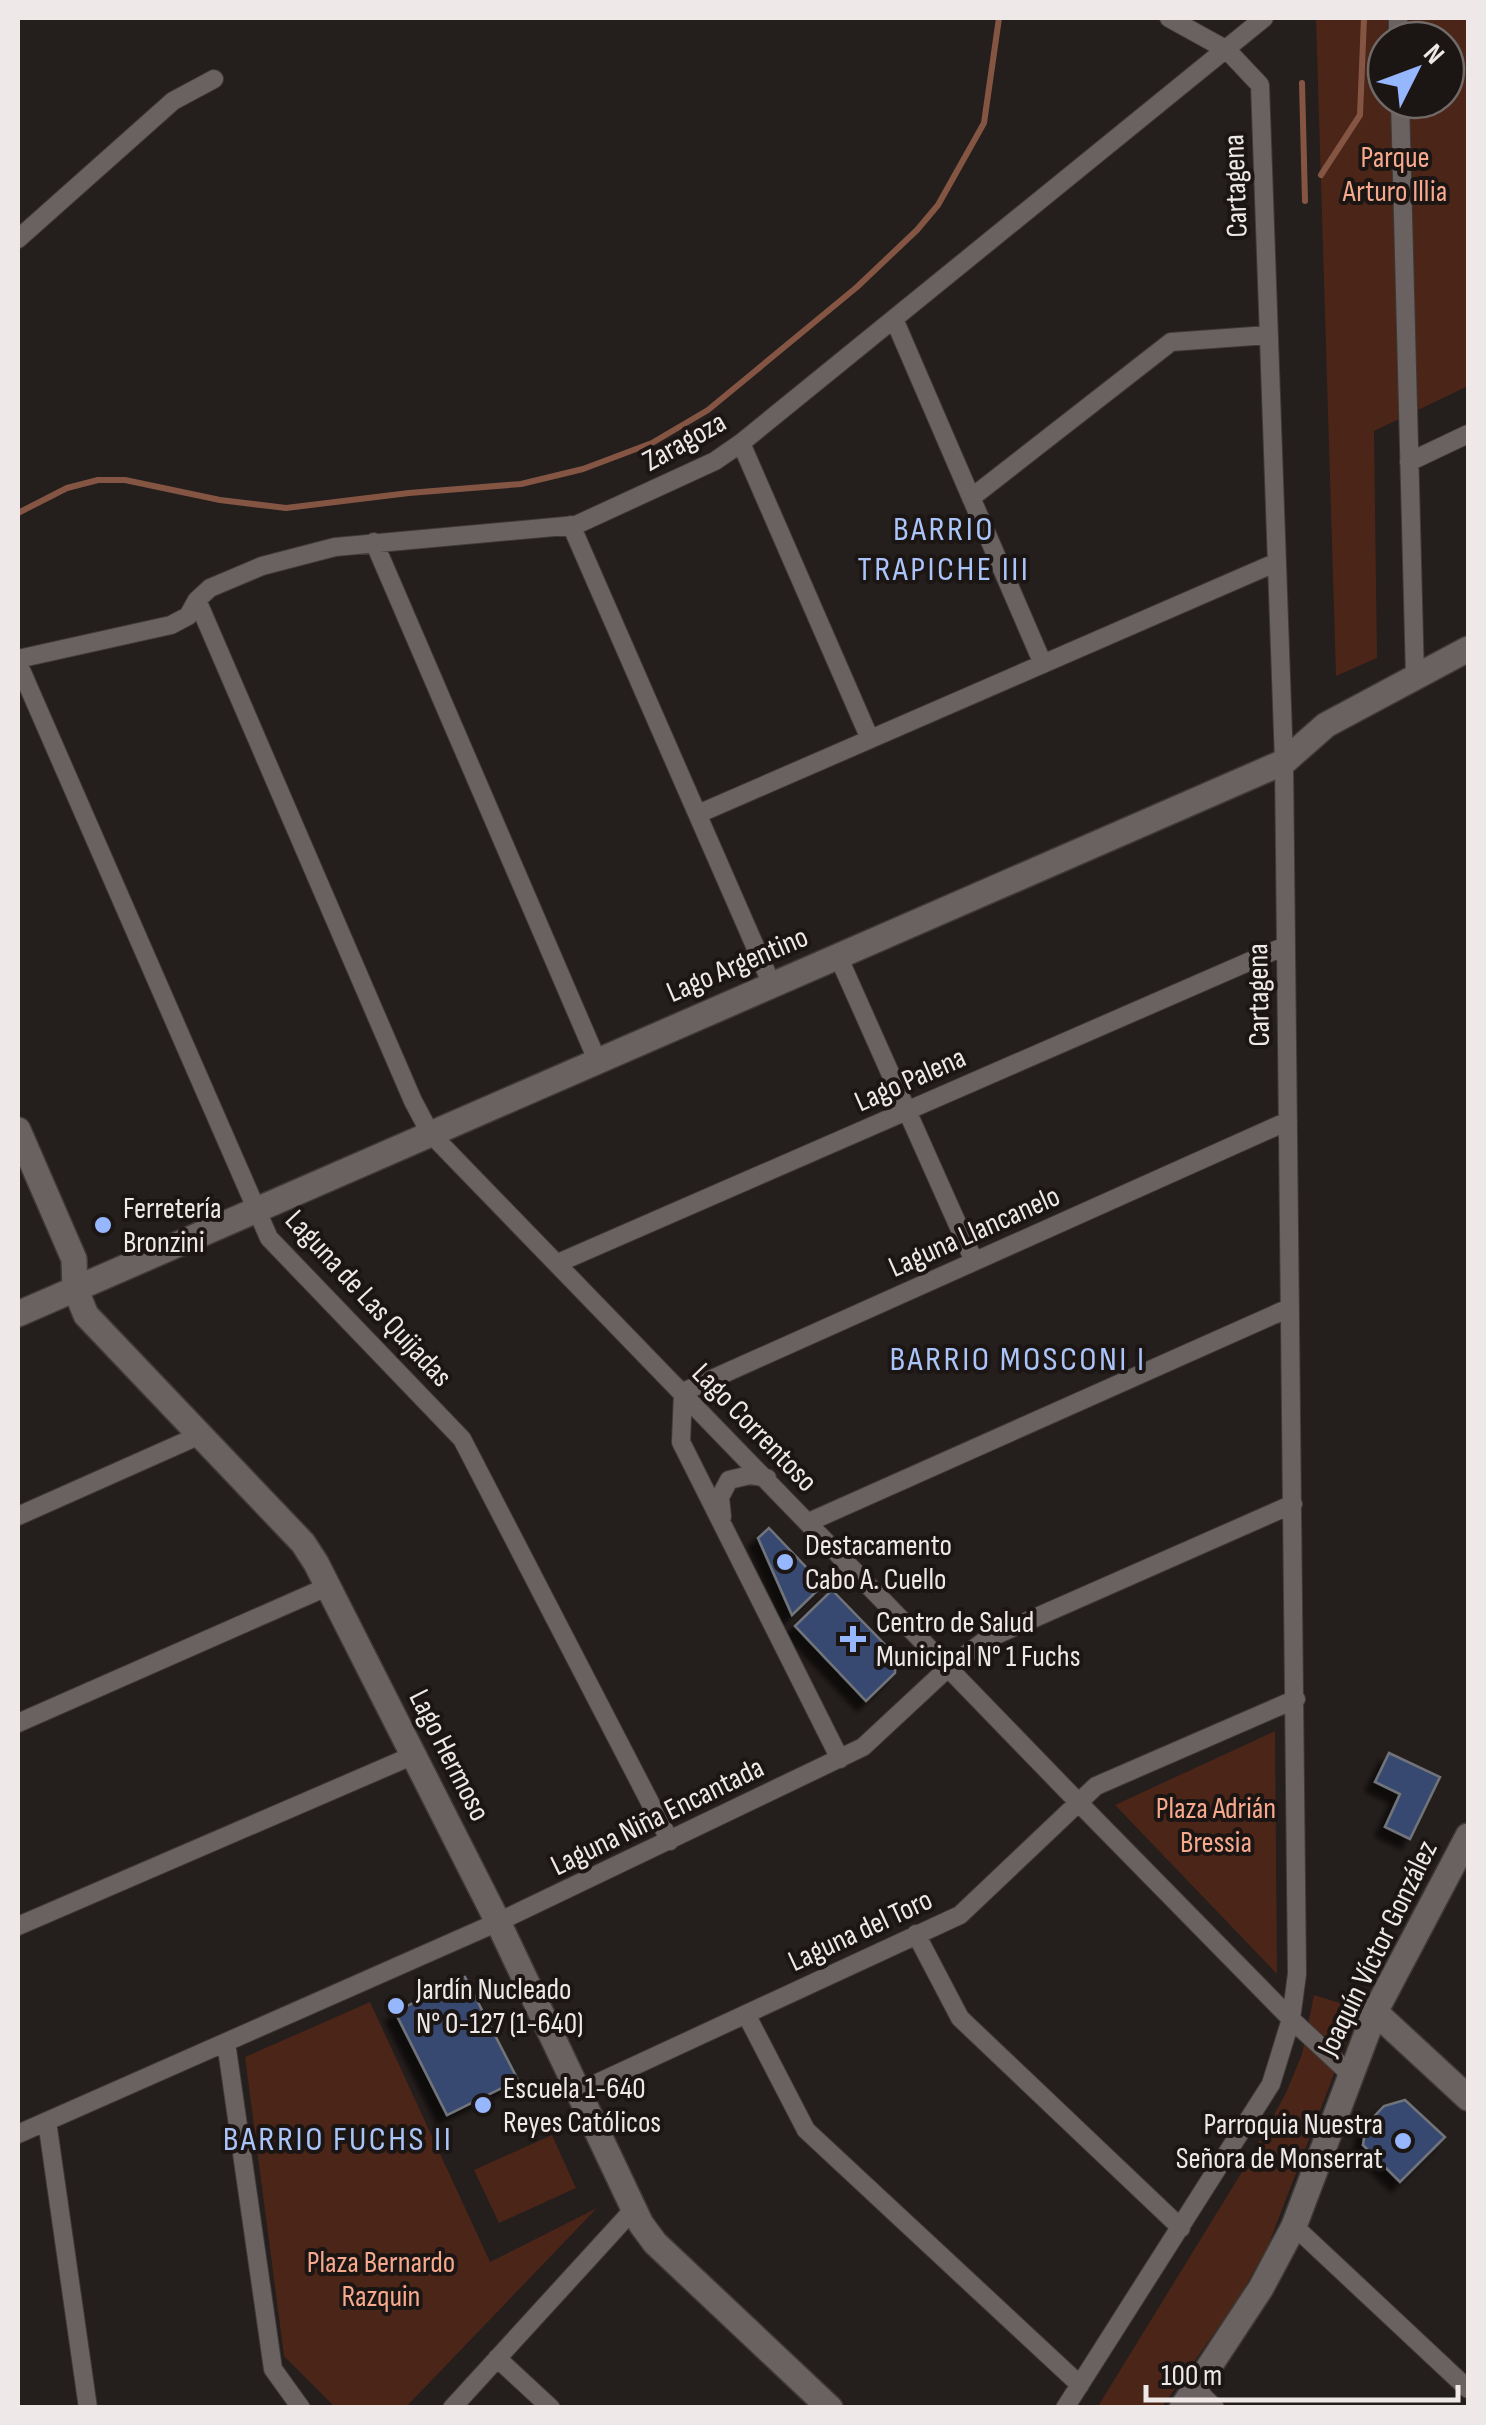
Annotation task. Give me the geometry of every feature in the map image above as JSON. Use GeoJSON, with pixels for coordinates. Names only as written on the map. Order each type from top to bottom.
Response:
{"type":"FeatureCollection","features":[{"type":"Feature","properties":{"kind":"street","name":"Cartagena"},"geometry":{"type":"LineString","coordinates":[[1065,2408],[1271,2084],[1291,2019],[1297,1974],[1284,762],[1260,85],[1227,50],[1170,18]]}},
{"type":"Feature","properties":{"kind":"street","name":"Zaragoza"},"geometry":{"type":"LineString","coordinates":[[18,661],[171,625],[188,616],[197,600],[226,579],[262,566],[335,547],[572,526],[686,475],[741,443],[1264,18]]}},
{"type":"Feature","properties":{"kind":"street"},"geometry":{"type":"LineString","coordinates":[[18,239],[173,101],[214,79]]}},
{"type":"Feature","properties":{"kind":"street"},"geometry":{"type":"LineString","coordinates":[[1401,120],[1415,678]]}},
{"type":"Feature","properties":{"kind":"street"},"geometry":{"type":"LineString","coordinates":[[894,319],[1043,664]]}},
{"type":"Feature","properties":{"kind":"street"},"geometry":{"type":"LineString","coordinates":[[971,498],[1171,342],[1268,335]]}},
{"type":"Feature","properties":{"kind":"street"},"geometry":{"type":"LineString","coordinates":[[1410,462],[1468,434]]}},
{"type":"Feature","properties":{"kind":"street"},"geometry":{"type":"LineString","coordinates":[[741,443],[870,740]]}},
{"type":"Feature","properties":{"kind":"street"},"geometry":{"type":"LineString","coordinates":[[572,526],[772,984]]}},
{"type":"Feature","properties":{"kind":"street"},"geometry":{"type":"LineString","coordinates":[[374,542],[598,1060]]}},
{"type":"Feature","properties":{"kind":"street"},"geometry":{"type":"LineString","coordinates":[[698,814],[1275,563]]}},
{"type":"Feature","properties":{"kind":"street","name":"Lago Correntoso"},"geometry":{"type":"LineString","coordinates":[[197,600],[430,1134],[1078,1802],[1350,2074]]}},
{"type":"Feature","properties":{"kind":"street","name":"Lago Argentino"},"geometry":{"type":"LineString","coordinates":[[18,1314],[1284,762],[1326,725],[1468,649]]}},
{"type":"Feature","properties":{"kind":"street","name":"Laguna de Las Quijadas"},"geometry":{"type":"LineString","coordinates":[[18,661],[269,1238],[462,1439],[670,1841]]}},
{"type":"Feature","properties":{"kind":"street","name":"Lago Palena"},"geometry":{"type":"LineString","coordinates":[[558,1263],[1285,946]]}},
{"type":"Feature","properties":{"kind":"street"},"geometry":{"type":"LineString","coordinates":[[838,956],[974,1261]]}},
{"type":"Feature","properties":{"kind":"street","name":"Laguna Llancanelo"},"geometry":{"type":"LineString","coordinates":[[683,1392],[1288,1121]]}},
{"type":"Feature","properties":{"kind":"street","name":"Lago Hermoso"},"geometry":{"type":"LineString","coordinates":[[18,1130],[74,1259],[76,1288],[86,1315],[303,1543],[328,1586],[498,1922],[580,2091],[632,2211],[655,2243],[830,2408]]}},
{"type":"Feature","properties":{"kind":"street"},"geometry":{"type":"LineString","coordinates":[[809,1522],[1289,1308]]}},
{"type":"Feature","properties":{"kind":"street"},"geometry":{"type":"LineString","coordinates":[[683,1392],[682,1442],[840,1758]]}},
{"type":"Feature","properties":{"kind":"street"},"geometry":{"type":"LineString","coordinates":[[18,1516],[200,1435]]}},
{"type":"Feature","properties":{"kind":"street"},"geometry":{"type":"LineString","coordinates":[[726,1530],[720,1497],[728,1480],[740,1475],[767,1478]]}},
{"type":"Feature","properties":{"kind":"street","name":"Laguna Niña Encantada"},"geometry":{"type":"LineString","coordinates":[[18,2134],[498,1922],[864,1748],[949,1666],[987,1639],[1293,1504]]}},
{"type":"Feature","properties":{"kind":"street"},"geometry":{"type":"LineString","coordinates":[[18,1723],[328,1586]]}},
{"type":"Feature","properties":{"kind":"street","name":"Laguna del Toro"},"geometry":{"type":"LineString","coordinates":[[580,2091],[960,1914],[1096,1786],[1296,1699]]}},
{"type":"Feature","properties":{"kind":"street"},"geometry":{"type":"LineString","coordinates":[[18,1926],[414,1755]]}},
{"type":"Feature","properties":{"kind":"street","name":"Joaquín Víctor González"},"geometry":{"type":"LineString","coordinates":[[1188,2398],[1260,2288],[1294,2226],[1375,2012],[1468,1836]]}},
{"type":"Feature","properties":{"kind":"street"},"geometry":{"type":"LineString","coordinates":[[916,1934],[960,2018],[1182,2228]]}},
{"type":"Feature","properties":{"kind":"street"},"geometry":{"type":"LineString","coordinates":[[1375,2012],[1468,2098]]}},
{"type":"Feature","properties":{"kind":"street"},"geometry":{"type":"LineString","coordinates":[[746,2014],[806,2130],[1080,2386]]}},
{"type":"Feature","properties":{"kind":"street"},"geometry":{"type":"LineString","coordinates":[[226,2042],[273,2369],[302,2408]]}},
{"type":"Feature","properties":{"kind":"street"},"geometry":{"type":"LineString","coordinates":[[47,2121],[88,2408]]}},
{"type":"Feature","properties":{"kind":"street"},"geometry":{"type":"LineString","coordinates":[[452,2408],[632,2211]]}},
{"type":"Feature","properties":{"kind":"street"},"geometry":{"type":"LineString","coordinates":[[1294,2226],[1468,2390]]}},
{"type":"Feature","properties":{"kind":"street"},"geometry":{"type":"LineString","coordinates":[[497,2358],[550,2408]]}},
{"type":"Feature","properties":{"kind":"street"},"geometry":{"type":"LineString","coordinates":[[1188,2398],[1215,2408]]}},
{"type":"Feature","properties":{"kind":"green space","name":"Parque Arturo Illia"},"geometry":{"type":"Polygon","coordinates":[[[1316,18],[1468,18],[1468,386],[1374,431],[1377,658],[1336,676],[1316,18]]]}},
{"type":"Feature","properties":{"kind":"green space","name":"Plaza Adrián Bressia"},"geometry":{"type":"Polygon","coordinates":[[[1275,1731],[1277,1974],[1115,1805],[1275,1731]]]}},
{"type":"Feature","properties":{"kind":"green space"},"geometry":{"type":"Polygon","coordinates":[[[1314,1995],[1359,2009],[1268,2246],[1237,2301],[1162,2407],[1097,2408],[1286,2093],[1302,2054],[1314,1995]]]}},
{"type":"Feature","properties":{"kind":"green space","name":"Plaza Bernardo Razquin"},"geometry":{"type":"Polygon","coordinates":[[[370,2002],[490,2262],[597,2208],[406,2407],[335,2407],[284,2356],[245,2057],[370,2002]]]}},
{"type":"Feature","properties":{"kind":"green space"},"geometry":{"type":"Polygon","coordinates":[[[552,2135],[576,2188],[499,2223],[474,2170],[552,2135]]]}},
{"type":"Feature","properties":{"kind":"building","name":"Destacamento Cabo A. Cuello"},"geometry":{"type":"Polygon","coordinates":[[[769,1528],[823,1585],[792,1615],[758,1538],[769,1528]]]}},
{"type":"Feature","properties":{"kind":"building"},"geometry":{"type":"Polygon","coordinates":[[[832,1590],[896,1656],[895,1673],[866,1701],[795,1626],[832,1590]]]}},
{"type":"Feature","properties":{"kind":"building"},"geometry":{"type":"Polygon","coordinates":[[[1389,1753],[1440,1777],[1410,1839],[1385,1827],[1400,1794],[1375,1782],[1389,1753]]]}},
{"type":"Feature","properties":{"kind":"building"},"geometry":{"type":"Polygon","coordinates":[[[465,1977],[518,2080],[447,2115],[395,2012],[465,1977]]]}},
{"type":"Feature","properties":{"kind":"building","name":"Parroquia Nuestra Señora de Monserrat"},"geometry":{"type":"Polygon","coordinates":[[[1405,2100],[1445,2137],[1400,2182],[1363,2145],[1366,2125],[1384,2106],[1405,2100]]]}},
{"type":"Feature","properties":{"kind":"waterway"},"geometry":{"type":"LineString","coordinates":[[18,513],[67,488],[98,480],[125,480],[220,500],[286,508],[521,484],[583,469],[652,443],[708,410],[857,287],[938,205],[984,123],[999,18]]}},
{"type":"Feature","properties":{"kind":"waterway"},"geometry":{"type":"LineString","coordinates":[[1321,175],[1360,115],[1364,18]]}},
{"type":"Feature","properties":{"kind":"waterway"},"geometry":{"type":"LineString","coordinates":[[1302,83],[1305,201]]}},
{"type":"Feature","properties":{"kind":"place","name":"Ferretería Bronzini"},"geometry":{"type":"Point","coordinates":[103,1225]}},
{"type":"Feature","properties":{"kind":"place","name":"Destacamento Cabo A. Cuello"},"geometry":{"type":"Point","coordinates":[785,1562]}},
{"type":"Feature","properties":{"kind":"place","name":"Centro de Salud Municipal N° 1 Fuchs"},"geometry":{"type":"Point","coordinates":[853,1639]}},
{"type":"Feature","properties":{"kind":"place","name":"Jardín Nucleado N° 0-127 (1-640)"},"geometry":{"type":"Point","coordinates":[396,2006]}},
{"type":"Feature","properties":{"kind":"place","name":"Escuela 1-640 Reyes Católicos"},"geometry":{"type":"Point","coordinates":[483,2105]}},
{"type":"Feature","properties":{"kind":"place","name":"Parroquia Nuestra Señora de Monserrat"},"geometry":{"type":"Point","coordinates":[1403,2141]}},
{"type":"Feature","properties":{"kind":"district","name":"BARRIO TRAPICHE III"},"geometry":{"type":"Point","coordinates":[944,548]}},
{"type":"Feature","properties":{"kind":"district","name":"BARRIO MOSCONI I"},"geometry":{"type":"Point","coordinates":[1018,1358]}},
{"type":"Feature","properties":{"kind":"district","name":"BARRIO FUCHS II"},"geometry":{"type":"Point","coordinates":[338,2138]}}]}
